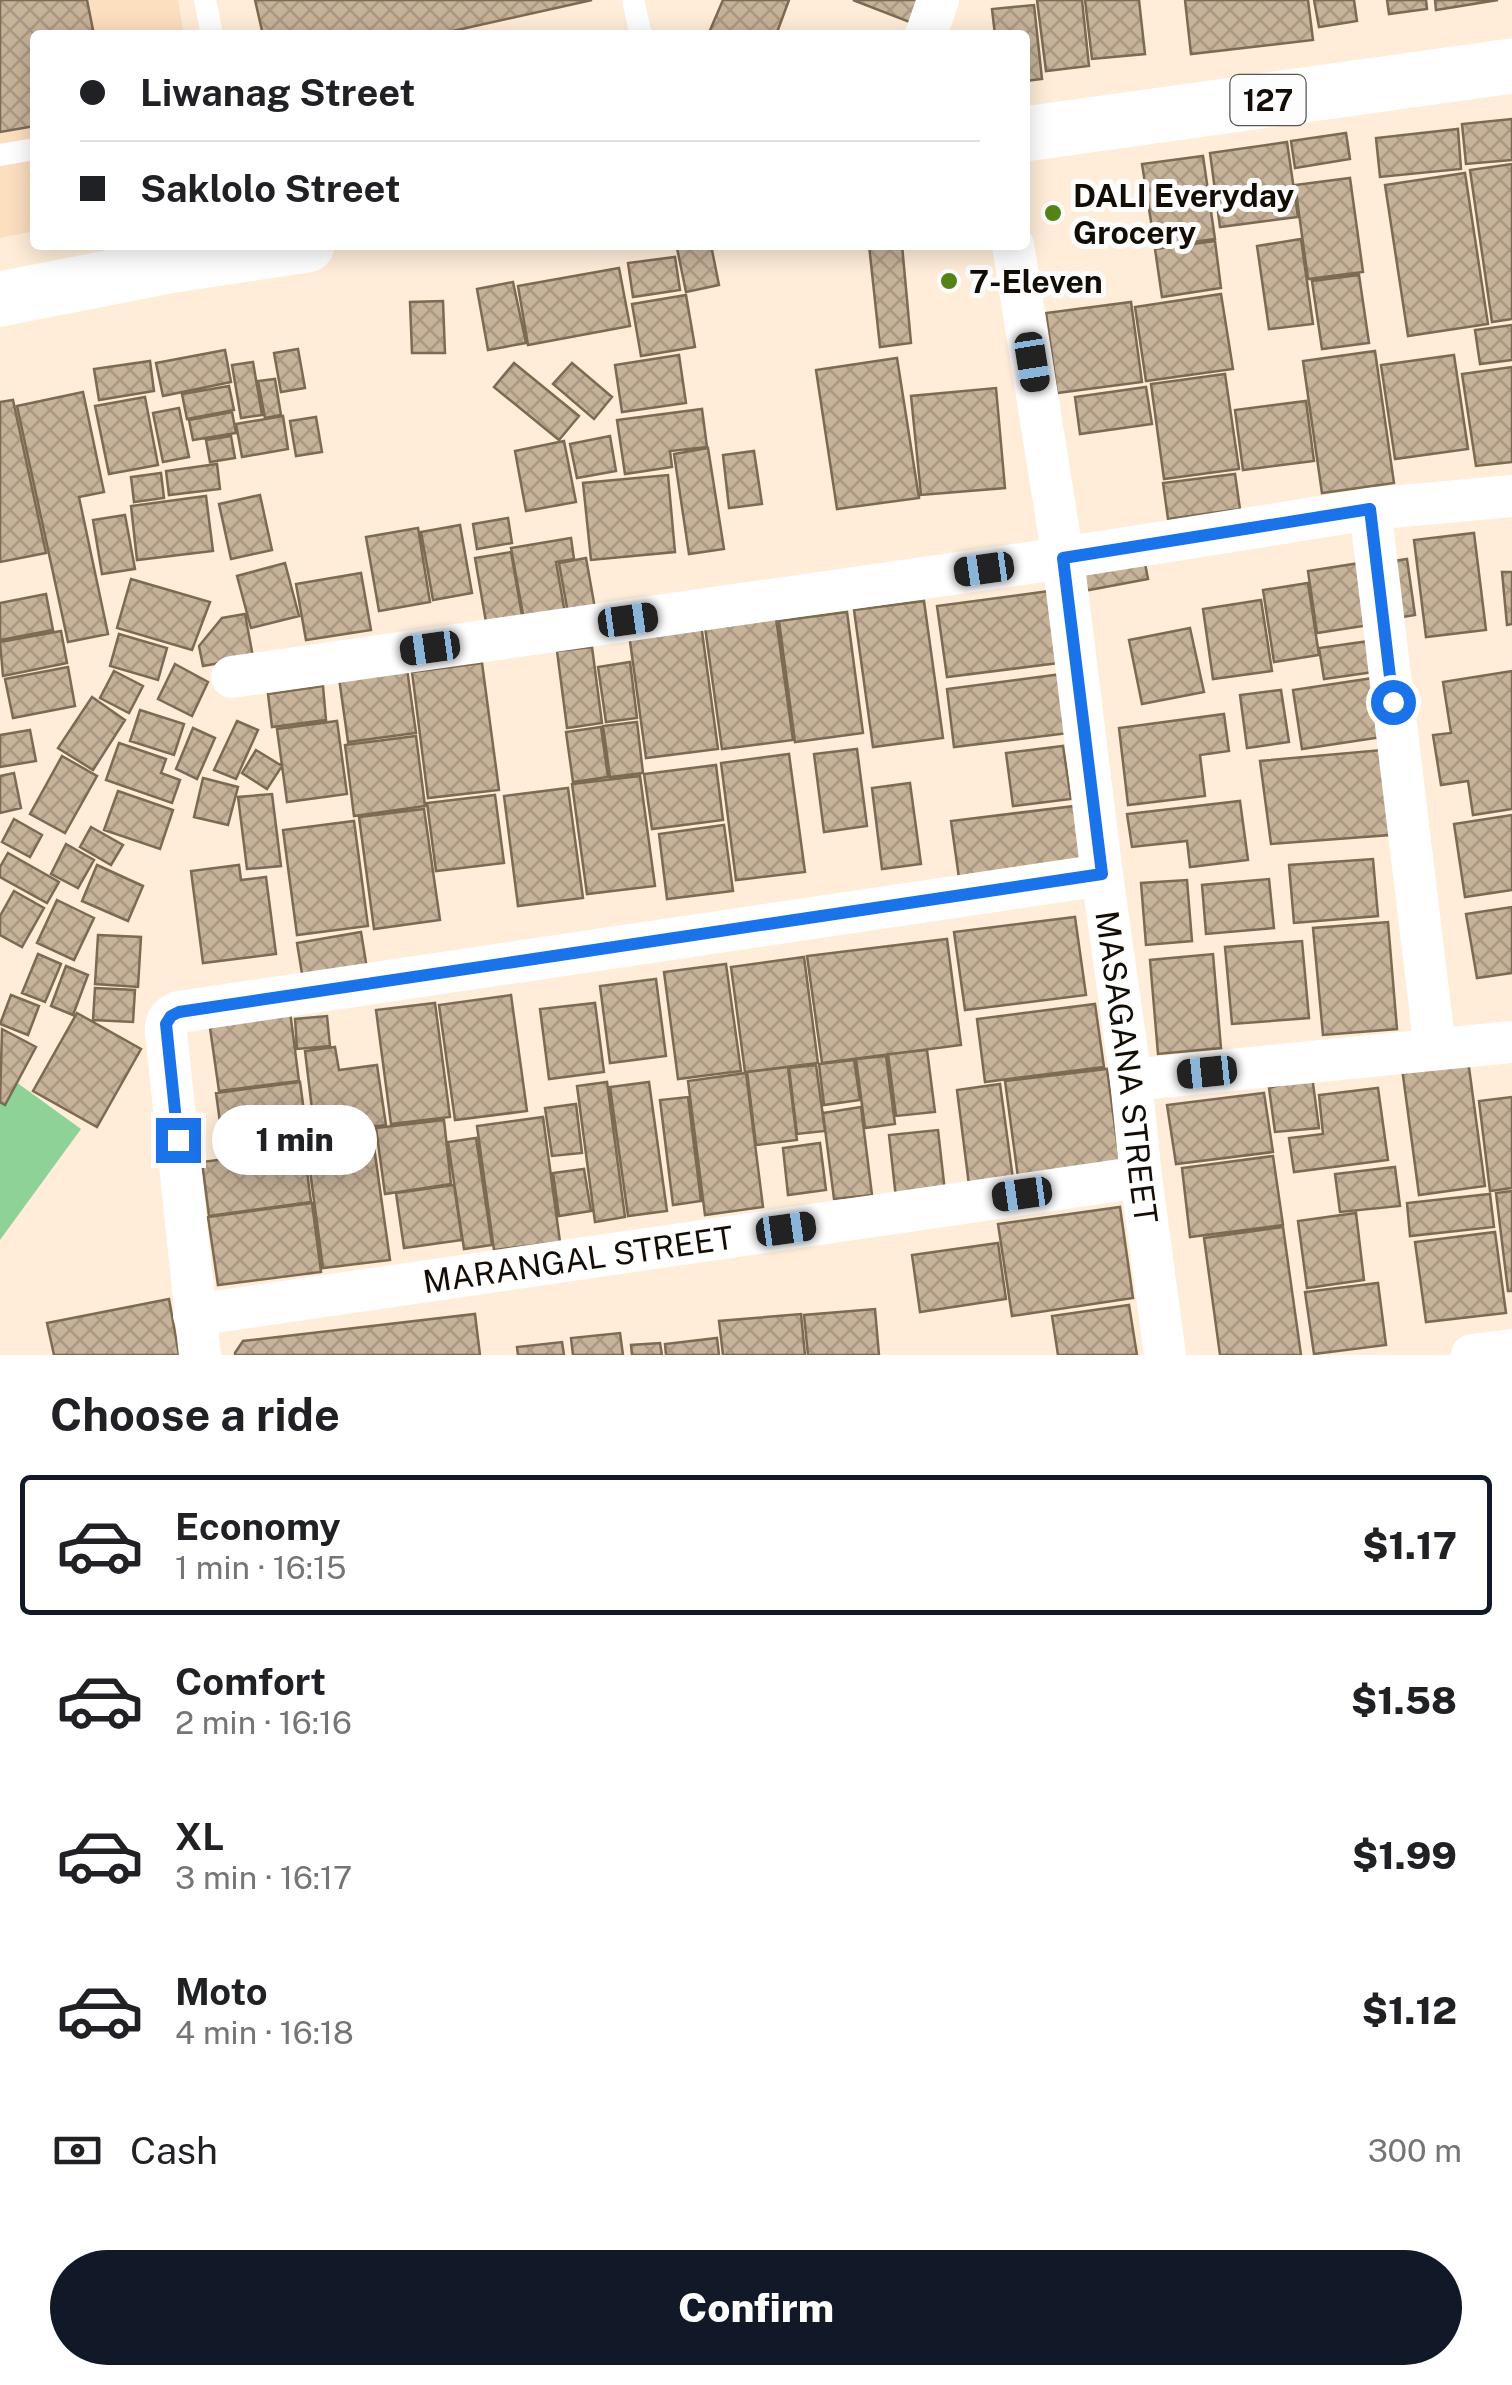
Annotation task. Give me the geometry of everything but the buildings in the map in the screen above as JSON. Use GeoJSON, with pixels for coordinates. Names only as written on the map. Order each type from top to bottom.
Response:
{"type":"FeatureCollection","features":[{"type":"Feature","properties":{"kind":"main road","name":"127"},"geometry":{"type":"LineString","coordinates":[[1030,133],[1512,66]]}},
{"type":"Feature","properties":{"kind":"main road"},"geometry":{"type":"LineString","coordinates":[[0,299],[173,255],[244,250]]}},
{"type":"Feature","properties":{"kind":"street"},"geometry":{"type":"LineString","coordinates":[[928,30],[938,0]]}},
{"type":"Feature","properties":{"kind":"street","name":"MASAGANA STREET"},"geometry":{"type":"LineString","coordinates":[[1014,250],[1063,558],[1165,1355]]}},
{"type":"Feature","properties":{"kind":"street"},"geometry":{"type":"LineString","coordinates":[[232,676],[1063,558],[1370,509],[1512,496]]}},
{"type":"Feature","properties":{"kind":"street"},"geometry":{"type":"LineString","coordinates":[[1370,509],[1435,1050]]}},
{"type":"Feature","properties":{"kind":"street"},"geometry":{"type":"LineString","coordinates":[[197,1335],[166,1032],[171,1016],[1102,874]]}},
{"type":"Feature","properties":{"kind":"street"},"geometry":{"type":"LineString","coordinates":[[1130,1080],[1512,1042]]}},
{"type":"Feature","properties":{"kind":"street","name":"MARANGAL STREET"},"geometry":{"type":"LineString","coordinates":[[197,1335],[1140,1177]]}},
{"type":"Feature","properties":{"kind":"street"},"geometry":{"type":"LineString","coordinates":[[1472,1355],[1512,1350]]}},
{"type":"Feature","properties":{"kind":"lane"},"geometry":{"type":"LineString","coordinates":[[205,0],[211,30]]}},
{"type":"Feature","properties":{"kind":"lane"},"geometry":{"type":"LineString","coordinates":[[633,0],[640,30]]}},
{"type":"Feature","properties":{"kind":"lane"},"geometry":{"type":"LineString","coordinates":[[0,155],[30,150]]}},
{"type":"Feature","properties":{"kind":"shaded area"},"geometry":{"type":"Polygon","coordinates":[[[0,0],[178,0],[183,30],[30,30],[30,232],[0,238],[0,0]]]}},
{"type":"Feature","properties":{"kind":"green space"},"geometry":{"type":"Polygon","coordinates":[[[5,1074],[81,1129],[0,1240],[0,1081],[5,1074]]]}},
{"type":"Feature","properties":{"kind":"place","name":"DALI Everyday Grocery"},"geometry":{"type":"Point","coordinates":[1053,213]}},
{"type":"Feature","properties":{"kind":"place","name":"7-Eleven"},"geometry":{"type":"Point","coordinates":[949,281]}},
{"type":"Feature","properties":{"kind":"route"},"geometry":{"type":"LineString","coordinates":[[178,1140],[166,1024],[179,1012],[1102,874],[1063,558],[1370,509],[1393,702]]}}]}
